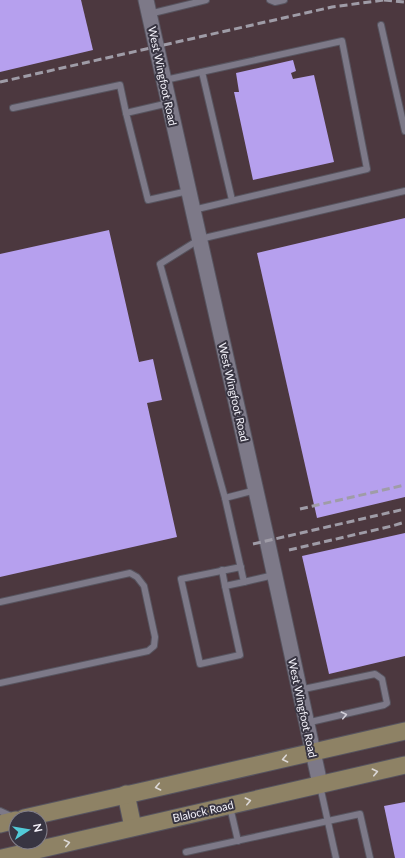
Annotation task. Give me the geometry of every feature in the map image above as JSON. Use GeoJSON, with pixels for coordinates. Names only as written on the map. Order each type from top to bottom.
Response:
{"type":"FeatureCollection","features":[{"type":"Feature","properties":{"kind":"main road"},"geometry":{"type":"LineString","coordinates":[[48,812],[405,731]]}},
{"type":"Feature","properties":{"kind":"main road","name":"Blalock Road"},"geometry":{"type":"LineString","coordinates":[[2,858],[405,765]]}},
{"type":"Feature","properties":{"kind":"main road"},"geometry":{"type":"LineString","coordinates":[[126,794],[134,827]]}},
{"type":"Feature","properties":{"kind":"street","name":"West Wingfoot Road"},"geometry":{"type":"LineString","coordinates":[[148,7],[320,784]]}},
{"type":"Feature","properties":{"kind":"lane"},"geometry":{"type":"LineString","coordinates":[[148,7],[206,0]]}},
{"type":"Feature","properties":{"kind":"lane"},"geometry":{"type":"LineString","coordinates":[[270,0],[275,2],[284,0]]}},
{"type":"Feature","properties":{"kind":"lane"},"geometry":{"type":"LineString","coordinates":[[381,25],[405,131]]}},
{"type":"Feature","properties":{"kind":"lane"},"geometry":{"type":"LineString","coordinates":[[164,80],[342,41],[367,169],[193,210]]}},
{"type":"Feature","properties":{"kind":"lane"},"geometry":{"type":"LineString","coordinates":[[202,72],[232,200]]}},
{"type":"Feature","properties":{"kind":"lane"},"geometry":{"type":"LineString","coordinates":[[13,108],[120,85],[148,200],[189,191]]}},
{"type":"Feature","properties":{"kind":"lane"},"geometry":{"type":"LineString","coordinates":[[126,113],[169,103]]}},
{"type":"Feature","properties":{"kind":"lane"},"geometry":{"type":"LineString","coordinates":[[244,582],[225,498],[160,264],[200,239],[405,191]]}},
{"type":"Feature","properties":{"kind":"lane"},"geometry":{"type":"LineString","coordinates":[[225,498],[256,490]]}},
{"type":"Feature","properties":{"kind":"lane"},"geometry":{"type":"LineString","coordinates":[[222,570],[240,655],[200,664],[181,579],[222,570],[241,567]]}},
{"type":"Feature","properties":{"kind":"lane"},"geometry":{"type":"LineString","coordinates":[[0,602],[130,573],[137,577],[144,586],[155,637],[154,646],[148,651],[0,683]]}},
{"type":"Feature","properties":{"kind":"lane"},"geometry":{"type":"LineString","coordinates":[[225,586],[274,574]]}},
{"type":"Feature","properties":{"kind":"lane"},"geometry":{"type":"LineString","coordinates":[[299,690],[375,674],[382,679],[387,703],[384,705],[306,723]]}},
{"type":"Feature","properties":{"kind":"lane"},"geometry":{"type":"LineString","coordinates":[[320,784],[336,858]]}},
{"type":"Feature","properties":{"kind":"lane"},"geometry":{"type":"LineString","coordinates":[[230,805],[238,841]]}},
{"type":"Feature","properties":{"kind":"lane"},"geometry":{"type":"LineString","coordinates":[[186,852],[360,814],[370,858]]}},
{"type":"Feature","properties":{"kind":"shaded area"},"geometry":{"type":"Polygon","coordinates":[[[0,0],[405,0],[405,858],[0,858],[0,0]]]}},
{"type":"Feature","properties":{"kind":"building"},"geometry":{"type":"Polygon","coordinates":[[[0,0],[81,0],[93,50],[0,72],[0,0]]]}},
{"type":"Feature","properties":{"kind":"building"},"geometry":{"type":"Polygon","coordinates":[[[293,60],[296,71],[291,73],[293,79],[314,75],[334,162],[253,180],[234,92],[239,92],[236,73],[293,60]]]}},
{"type":"Feature","properties":{"kind":"building"},"geometry":{"type":"Polygon","coordinates":[[[405,218],[405,497],[317,518],[257,253],[405,218]]]}},
{"type":"Feature","properties":{"kind":"building"},"geometry":{"type":"Polygon","coordinates":[[[109,230],[139,362],[153,359],[162,400],[147,403],[177,537],[0,577],[0,254],[109,230]]]}},
{"type":"Feature","properties":{"kind":"building"},"geometry":{"type":"Polygon","coordinates":[[[405,533],[405,656],[329,674],[302,556],[405,533]]]}},
{"type":"Feature","properties":{"kind":"building"},"geometry":{"type":"Polygon","coordinates":[[[405,802],[405,858],[395,858],[384,806],[405,802]]]}},
{"type":"Feature","properties":{"kind":"railway"},"geometry":{"type":"LineString","coordinates":[[384,0],[405,2]]}},
{"type":"Feature","properties":{"kind":"railway"},"geometry":{"type":"LineString","coordinates":[[0,82],[332,7],[384,0]]}},
{"type":"Feature","properties":{"kind":"railway"},"geometry":{"type":"LineString","coordinates":[[300,509],[405,485]]}},
{"type":"Feature","properties":{"kind":"railway"},"geometry":{"type":"LineString","coordinates":[[253,544],[405,509]]}},
{"type":"Feature","properties":{"kind":"railway"},"geometry":{"type":"LineString","coordinates":[[289,550],[405,522]]}}]}
